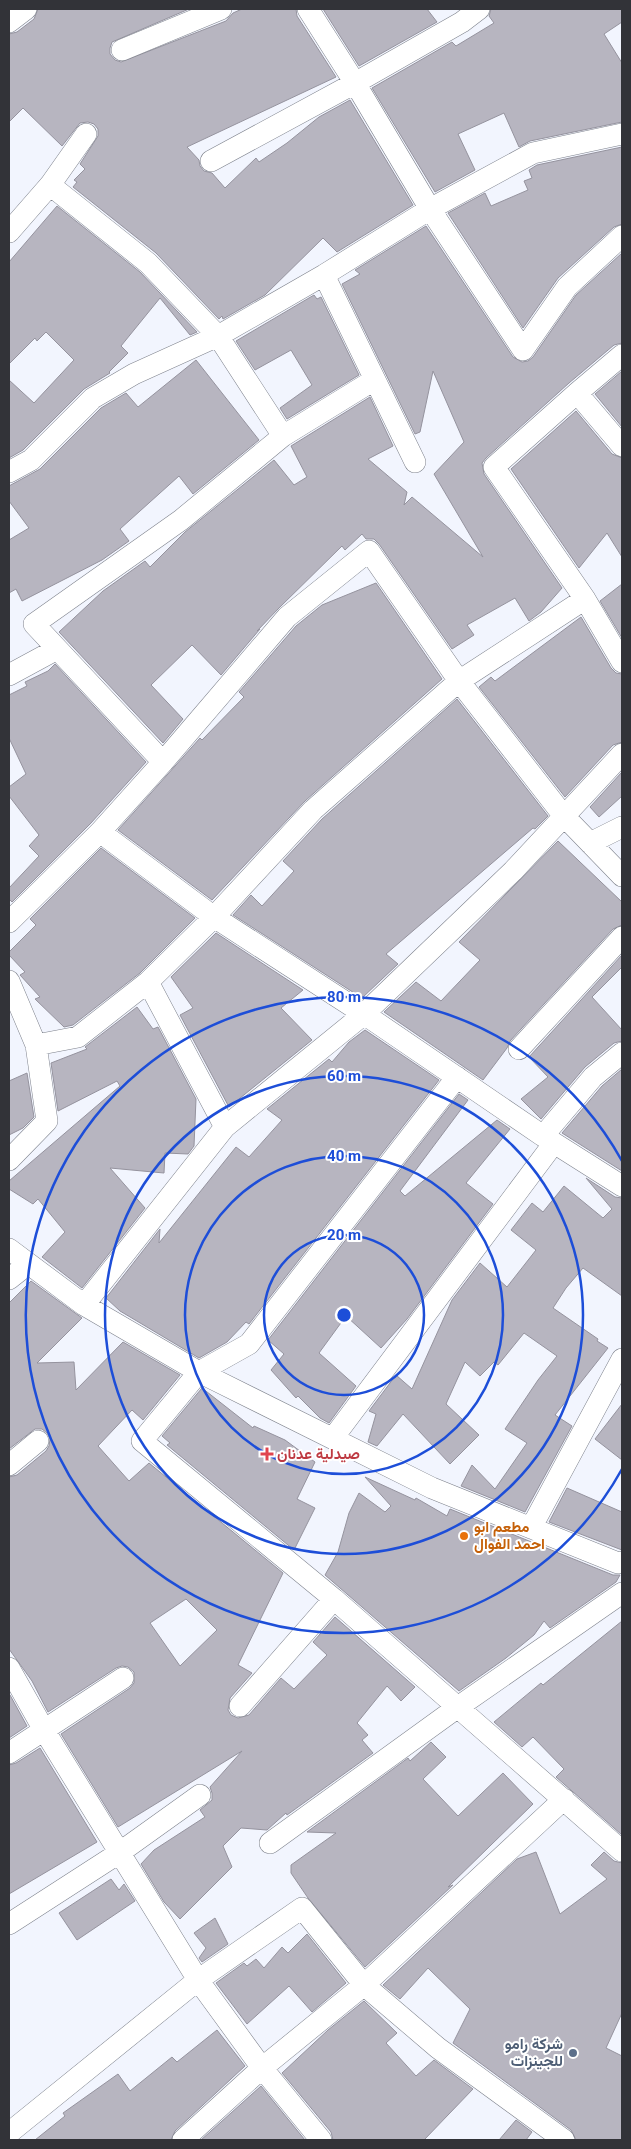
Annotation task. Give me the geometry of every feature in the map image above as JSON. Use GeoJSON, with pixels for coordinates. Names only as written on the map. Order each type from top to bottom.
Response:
{"type":"FeatureCollection","features":[{"type":"Feature","properties":{"kind":"street"},"geometry":{"type":"LineString","coordinates":[[9,22],[26,9]]}},
{"type":"Feature","properties":{"kind":"street"},"geometry":{"type":"LineString","coordinates":[[122,50],[221,9]]}},
{"type":"Feature","properties":{"kind":"street"},"geometry":{"type":"LineString","coordinates":[[308,9],[355,83],[430,209],[523,350],[566,287],[622,236]]}},
{"type":"Feature","properties":{"kind":"street"},"geometry":{"type":"LineString","coordinates":[[211,161],[355,83],[462,22],[479,9]]}},
{"type":"Feature","properties":{"kind":"street"},"geometry":{"type":"LineString","coordinates":[[9,232],[50,185],[86,134]]}},
{"type":"Feature","properties":{"kind":"street"},"geometry":{"type":"LineString","coordinates":[[9,472],[30,460],[93,398],[134,374],[218,336],[430,209],[533,153],[622,134]]}},
{"type":"Feature","properties":{"kind":"street"},"geometry":{"type":"LineString","coordinates":[[50,185],[148,263],[218,336],[283,436]]}},
{"type":"Feature","properties":{"kind":"street"},"geometry":{"type":"LineString","coordinates":[[324,274],[415,462]]}},
{"type":"Feature","properties":{"kind":"street"},"geometry":{"type":"LineString","coordinates":[[622,355],[577,392],[494,467],[585,599],[622,662]]}},
{"type":"Feature","properties":{"kind":"street"},"geometry":{"type":"LineString","coordinates":[[163,762],[34,624],[181,520],[283,436],[374,380]]}},
{"type":"Feature","properties":{"kind":"street"},"geometry":{"type":"LineString","coordinates":[[577,392],[622,446]]}},
{"type":"Feature","properties":{"kind":"street"},"geometry":{"type":"LineString","coordinates":[[9,922],[100,832],[163,762],[287,617],[369,551],[459,682],[564,815],[622,876]]}},
{"type":"Feature","properties":{"kind":"street"},"geometry":{"type":"LineString","coordinates":[[36,1045],[78,1037],[148,982],[214,917],[313,810],[459,682],[585,599]]}},
{"type":"Feature","properties":{"kind":"street"},"geometry":{"type":"LineString","coordinates":[[9,674],[57,650]]}},
{"type":"Feature","properties":{"kind":"street"},"geometry":{"type":"LineString","coordinates":[[84,1305],[226,1127],[364,1014],[513,871],[622,754]]}},
{"type":"Feature","properties":{"kind":"street"},"geometry":{"type":"LineString","coordinates":[[590,843],[622,827]]}},
{"type":"Feature","properties":{"kind":"street"},"geometry":{"type":"LineString","coordinates":[[100,832],[214,917],[364,1014],[548,1139],[622,1186]]}},
{"type":"Feature","properties":{"kind":"street"},"geometry":{"type":"LineString","coordinates":[[519,1049],[622,937]]}},
{"type":"Feature","properties":{"kind":"street"},"geometry":{"type":"LineString","coordinates":[[148,982],[226,1127]]}},
{"type":"Feature","properties":{"kind":"street"},"geometry":{"type":"LineString","coordinates":[[9,985],[36,1045],[47,1120],[9,1160]]}},
{"type":"Feature","properties":{"kind":"street"},"geometry":{"type":"LineString","coordinates":[[333,1438],[593,1077],[622,1053]]}},
{"type":"Feature","properties":{"kind":"street"},"geometry":{"type":"LineString","coordinates":[[457,1078],[249,1344],[200,1372],[142,1441],[334,1599],[621,1848]]}},
{"type":"Feature","properties":{"kind":"street"},"geometry":{"type":"LineString","coordinates":[[9,1249],[84,1305],[200,1372],[432,1488],[618,1563],[622,1562]]}},
{"type":"Feature","properties":{"kind":"street"},"geometry":{"type":"LineString","coordinates":[[9,1279],[28,1264]]}},
{"type":"Feature","properties":{"kind":"street"},"geometry":{"type":"LineString","coordinates":[[532,1528],[622,1359]]}},
{"type":"Feature","properties":{"kind":"street"},"geometry":{"type":"LineString","coordinates":[[9,1465],[38,1441]]}},
{"type":"Feature","properties":{"kind":"street"},"geometry":{"type":"LineString","coordinates":[[270,1843],[622,1593]]}},
{"type":"Feature","properties":{"kind":"street"},"geometry":{"type":"LineString","coordinates":[[240,1706],[334,1599]]}},
{"type":"Feature","properties":{"kind":"street"},"geometry":{"type":"LineString","coordinates":[[9,1668],[44,1730],[198,1980],[262,2068],[321,2140]]}},
{"type":"Feature","properties":{"kind":"street"},"geometry":{"type":"LineString","coordinates":[[9,1753],[123,1678]]}},
{"type":"Feature","properties":{"kind":"street"},"geometry":{"type":"LineString","coordinates":[[9,1924],[119,1853],[200,1795]]}},
{"type":"Feature","properties":{"kind":"street"},"geometry":{"type":"LineString","coordinates":[[183,2140],[262,2068],[364,1985],[564,1798]]}},
{"type":"Feature","properties":{"kind":"street"},"geometry":{"type":"LineString","coordinates":[[15,2129],[198,1980],[302,1908],[364,1985],[438,2048],[564,2140]]}},
{"type":"Feature","properties":{"kind":"building"},"geometry":{"type":"Polygon","coordinates":[[[38,9],[189,9],[112,42],[110,54],[115,60],[121,62],[226,21],[233,13],[242,9],[296,9],[297,16],[336,77],[187,147],[199,160],[200,166],[204,171],[212,173],[225,188],[256,158],[259,162],[287,143],[319,117],[350,100],[413,205],[337,252],[323,238],[265,295],[223,319],[222,316],[219,319],[156,253],[73,187],[77,182],[74,180],[85,169],[80,164],[98,136],[98,129],[94,124],[88,122],[80,123],[62,146],[23,108],[9,122],[9,34],[17,32],[34,19],[38,9]]]}},
{"type":"Feature","properties":{"kind":"building"},"geometry":{"type":"Polygon","coordinates":[[[323,9],[427,9],[437,22],[359,66],[323,9]]]}},
{"type":"Feature","properties":{"kind":"building"},"geometry":{"type":"Polygon","coordinates":[[[491,9],[622,9],[622,22],[604,34],[622,63],[622,122],[530,141],[519,147],[504,113],[458,134],[475,170],[435,192],[372,88],[452,42],[456,46],[494,23],[489,16],[491,9]]]}},
{"type":"Feature","properties":{"kind":"building"},"geometry":{"type":"Polygon","coordinates":[[[622,147],[622,224],[614,227],[558,278],[523,328],[448,213],[485,193],[491,206],[528,190],[524,181],[532,178],[529,170],[537,165],[622,147]]]}},
{"type":"Feature","properties":{"kind":"building"},"geometry":{"type":"Polygon","coordinates":[[[57,206],[140,272],[197,332],[190,335],[160,298],[121,346],[128,353],[110,373],[84,389],[23,450],[9,458],[9,380],[34,403],[74,360],[46,332],[37,341],[35,338],[9,364],[9,262],[57,206]]]}},
{"type":"Feature","properties":{"kind":"building"},"geometry":{"type":"Polygon","coordinates":[[[426,226],[513,357],[522,362],[528,361],[533,357],[576,295],[622,253],[622,343],[614,345],[569,383],[482,463],[484,474],[562,588],[541,612],[529,621],[515,598],[467,625],[474,635],[452,649],[379,544],[374,539],[366,539],[362,534],[345,550],[342,546],[278,609],[257,631],[260,629],[221,675],[192,645],[151,685],[183,719],[163,743],[59,632],[103,591],[145,561],[150,567],[185,532],[274,460],[294,485],[307,477],[291,446],[370,397],[393,446],[368,459],[407,492],[404,505],[412,497],[483,557],[434,474],[464,442],[433,371],[420,432],[415,434],[342,284],[360,274],[355,270],[426,226]]]}},
{"type":"Feature","properties":{"kind":"building"},"geometry":{"type":"Polygon","coordinates":[[[314,295],[317,299],[321,297],[359,375],[287,419],[280,408],[312,385],[291,350],[255,370],[236,341],[314,295]]]}},
{"type":"Feature","properties":{"kind":"building"},"geometry":{"type":"Polygon","coordinates":[[[196,360],[259,440],[193,494],[179,476],[120,529],[129,541],[102,560],[22,601],[16,589],[9,593],[9,540],[29,528],[9,501],[9,486],[40,469],[101,408],[126,393],[138,407],[196,360]]]}},
{"type":"Feature","properties":{"kind":"building"},"geometry":{"type":"Polygon","coordinates":[[[622,371],[622,427],[595,394],[622,371]]]}},
{"type":"Feature","properties":{"kind":"building"},"geometry":{"type":"Polygon","coordinates":[[[576,411],[612,454],[622,458],[622,557],[607,533],[579,568],[511,469],[576,411]]]}},
{"type":"Feature","properties":{"kind":"building"},"geometry":{"type":"Polygon","coordinates":[[[376,583],[442,679],[305,801],[212,900],[118,830],[200,738],[202,740],[244,697],[239,692],[296,626],[322,605],[376,583]]]}},
{"type":"Feature","properties":{"kind":"building"},"geometry":{"type":"Polygon","coordinates":[[[622,584],[622,638],[600,601],[622,584]]]}},
{"type":"Feature","properties":{"kind":"building"},"geometry":{"type":"Polygon","coordinates":[[[581,617],[611,668],[616,673],[622,674],[622,742],[613,745],[565,797],[479,687],[491,677],[495,681],[581,617]]]}},
{"type":"Feature","properties":{"kind":"building"},"geometry":{"type":"Polygon","coordinates":[[[55,664],[146,762],[91,823],[12,902],[9,899],[9,888],[39,856],[29,846],[39,835],[9,796],[9,787],[26,774],[9,738],[9,695],[27,686],[25,682],[48,671],[55,664]]]}},
{"type":"Feature","properties":{"kind":"building"},"geometry":{"type":"Polygon","coordinates":[[[457,699],[548,816],[386,954],[398,964],[362,998],[233,915],[251,895],[262,906],[294,871],[283,861],[322,819],[457,699]]]}},
{"type":"Feature","properties":{"kind":"building"},"geometry":{"type":"Polygon","coordinates":[[[622,772],[622,796],[599,817],[590,807],[622,772]]]}},
{"type":"Feature","properties":{"kind":"building"},"geometry":{"type":"Polygon","coordinates":[[[558,841],[622,902],[622,925],[613,929],[510,1041],[507,1048],[483,1080],[384,1012],[416,982],[441,1001],[480,960],[459,942],[558,841]]]}},
{"type":"Feature","properties":{"kind":"building"},"geometry":{"type":"Polygon","coordinates":[[[101,848],[195,918],[140,973],[73,1025],[64,1027],[35,999],[40,997],[20,975],[25,972],[9,955],[9,952],[36,925],[30,919],[101,848]]]}},
{"type":"Feature","properties":{"kind":"building"},"geometry":{"type":"Polygon","coordinates":[[[216,933],[303,990],[281,1008],[312,1040],[229,1107],[180,1015],[193,1008],[171,977],[216,933]]]}},
{"type":"Feature","properties":{"kind":"building"},"geometry":{"type":"Polygon","coordinates":[[[622,955],[622,967],[592,997],[622,1030],[622,1041],[614,1043],[585,1067],[541,1119],[521,1099],[548,1077],[529,1057],[622,955]]]}},
{"type":"Feature","properties":{"kind":"building"},"geometry":{"type":"Polygon","coordinates":[[[137,1007],[153,1029],[158,1027],[196,1099],[194,1146],[188,1154],[165,1153],[164,1173],[110,1168],[145,1208],[82,1288],[42,1257],[65,1232],[38,1199],[33,1204],[9,1189],[9,1181],[120,1086],[117,1081],[58,1111],[51,1063],[87,1049],[85,1047],[137,1007]]]}},
{"type":"Feature","properties":{"kind":"building"},"geometry":{"type":"Polygon","coordinates":[[[365,1030],[439,1080],[249,1324],[246,1322],[227,1342],[199,1358],[120,1311],[106,1298],[160,1229],[159,1243],[236,1147],[249,1157],[282,1120],[267,1109],[329,1059],[332,1062],[349,1042],[365,1030]]]}},
{"type":"Feature","properties":{"kind":"building"},"geometry":{"type":"Polygon","coordinates":[[[622,1069],[622,1171],[562,1133],[602,1086],[622,1069]]]}},
{"type":"Feature","properties":{"kind":"building"},"geometry":{"type":"Polygon","coordinates":[[[27,1073],[34,1117],[23,1128],[9,1135],[9,1081],[27,1073]]]}},
{"type":"Feature","properties":{"kind":"building"},"geometry":{"type":"Polygon","coordinates":[[[459,1094],[468,1100],[400,1191],[405,1196],[497,1120],[510,1129],[466,1183],[493,1204],[407,1319],[381,1348],[346,1316],[319,1353],[356,1386],[329,1423],[320,1418],[298,1396],[296,1398],[271,1370],[284,1354],[268,1340],[459,1094]]]}},
{"type":"Feature","properties":{"kind":"building"},"geometry":{"type":"Polygon","coordinates":[[[586,1178],[615,1197],[622,1198],[622,1296],[583,1268],[566,1288],[553,1308],[608,1348],[555,1415],[572,1426],[525,1512],[461,1486],[472,1465],[495,1489],[527,1443],[505,1429],[538,1380],[557,1356],[524,1333],[498,1365],[494,1362],[480,1376],[465,1362],[446,1404],[479,1435],[450,1464],[403,1414],[377,1446],[368,1442],[376,1414],[369,1411],[396,1375],[412,1389],[452,1300],[480,1263],[507,1287],[536,1250],[511,1230],[532,1203],[543,1212],[564,1186],[603,1218],[612,1209],[586,1178]]]}},
{"type":"Feature","properties":{"kind":"building"},"geometry":{"type":"Polygon","coordinates":[[[31,1281],[82,1318],[37,1363],[74,1362],[76,1390],[123,1342],[180,1375],[143,1420],[132,1410],[98,1446],[129,1481],[149,1463],[283,1573],[238,1665],[252,1673],[230,1698],[228,1710],[231,1715],[238,1718],[249,1715],[281,1678],[294,1689],[327,1655],[313,1642],[335,1617],[415,1687],[401,1701],[387,1686],[357,1723],[368,1735],[362,1740],[373,1753],[287,1815],[286,1813],[267,1830],[241,1828],[223,1846],[232,1867],[180,1919],[164,1902],[141,1864],[154,1850],[205,1817],[200,1810],[212,1800],[210,1787],[242,1751],[118,1827],[61,1734],[130,1688],[134,1683],[134,1672],[128,1667],[116,1668],[48,1712],[32,1681],[9,1649],[9,1477],[17,1475],[46,1451],[50,1439],[42,1429],[35,1429],[9,1449],[9,1303],[31,1281]],[[186,1599],[150,1623],[180,1666],[217,1630],[186,1599]]]}},
{"type":"Feature","properties":{"kind":"building"},"geometry":{"type":"Polygon","coordinates":[[[202,1388],[253,1428],[254,1426],[285,1440],[315,1462],[297,1499],[315,1508],[294,1550],[167,1445],[170,1443],[162,1436],[202,1388]]]}},
{"type":"Feature","properties":{"kind":"building"},"geometry":{"type":"Polygon","coordinates":[[[622,1404],[622,1460],[595,1439],[622,1404]]]}},
{"type":"Feature","properties":{"kind":"building"},"geometry":{"type":"Polygon","coordinates":[[[365,1477],[415,1500],[416,1498],[447,1516],[450,1509],[613,1575],[620,1575],[616,1582],[550,1628],[544,1621],[534,1635],[506,1658],[459,1691],[325,1575],[338,1552],[349,1513],[359,1493],[385,1512],[391,1506],[365,1477]]]}},
{"type":"Feature","properties":{"kind":"building"},"geometry":{"type":"Polygon","coordinates":[[[567,1488],[622,1512],[622,1550],[549,1522],[567,1488]]]}},
{"type":"Feature","properties":{"kind":"building"},"geometry":{"type":"Polygon","coordinates":[[[622,1621],[622,1835],[556,1777],[564,1769],[533,1737],[522,1747],[494,1722],[541,1683],[543,1685],[622,1621]]]}},
{"type":"Feature","properties":{"kind":"building"},"geometry":{"type":"Polygon","coordinates":[[[9,1696],[27,1726],[9,1738],[9,1696]]]}},
{"type":"Feature","properties":{"kind":"building"},"geometry":{"type":"Polygon","coordinates":[[[431,1742],[446,1757],[423,1779],[458,1816],[503,1773],[533,1804],[448,1887],[453,1885],[365,1967],[308,1898],[291,1873],[291,1865],[336,1833],[307,1832],[408,1758],[410,1761],[431,1742]]]}},
{"type":"Feature","properties":{"kind":"building"},"geometry":{"type":"Polygon","coordinates":[[[40,1748],[97,1842],[9,1894],[9,1765],[16,1763],[40,1748]]]}},
{"type":"Feature","properties":{"kind":"building"},"geometry":{"type":"Polygon","coordinates":[[[536,1852],[560,1914],[607,1879],[591,1865],[604,1852],[614,1861],[622,1863],[622,2013],[606,2048],[622,2056],[622,2140],[576,2140],[571,2130],[453,2043],[470,2009],[428,1968],[400,1999],[383,1985],[517,1859],[536,1852]]]}},
{"type":"Feature","properties":{"kind":"building"},"geometry":{"type":"Polygon","coordinates":[[[111,1879],[119,1890],[124,1884],[135,1901],[77,1940],[59,1913],[111,1879]]]}},
{"type":"Feature","properties":{"kind":"building"},"geometry":{"type":"Polygon","coordinates":[[[215,1918],[228,1944],[202,1962],[199,1958],[206,1948],[194,1933],[215,1918]]]}},
{"type":"Feature","properties":{"kind":"building"},"geometry":{"type":"Polygon","coordinates":[[[307,1934],[346,1983],[312,2012],[289,1986],[247,2024],[216,1983],[244,1963],[247,1966],[256,1959],[264,1968],[282,1947],[288,1953],[307,1934]]]}},
{"type":"Feature","properties":{"kind":"building"},"geometry":{"type":"Polygon","coordinates":[[[364,2001],[397,2033],[386,2043],[416,2076],[434,2060],[473,2089],[424,2140],[333,2140],[331,2132],[282,2073],[328,2030],[364,2001]]]}},
{"type":"Feature","properties":{"kind":"building"},"geometry":{"type":"Polygon","coordinates":[[[217,2030],[245,2066],[175,2131],[171,2140],[35,2140],[65,2116],[63,2113],[118,2074],[130,2091],[172,2057],[177,2062],[217,2030]]]}},
{"type":"Feature","properties":{"kind":"building"},"geometry":{"type":"Polygon","coordinates":[[[261,2086],[305,2140],[201,2140],[261,2086]]]}},
{"type":"Feature","properties":{"kind":"building"},"geometry":{"type":"Polygon","coordinates":[[[516,2120],[532,2132],[526,2140],[499,2140],[516,2120]]]}},
{"type":"Feature","properties":{"kind":"place","name":"صيدلية عدنان"},"geometry":{"type":"Point","coordinates":[267,1454]}},
{"type":"Feature","properties":{"kind":"place","name":"مطعم ابو احمد الفوال"},"geometry":{"type":"Point","coordinates":[464,1536]}},
{"type":"Feature","properties":{"kind":"place","name":"شركة رامو للجينزات"},"geometry":{"type":"Point","coordinates":[573,2053]}}]}
